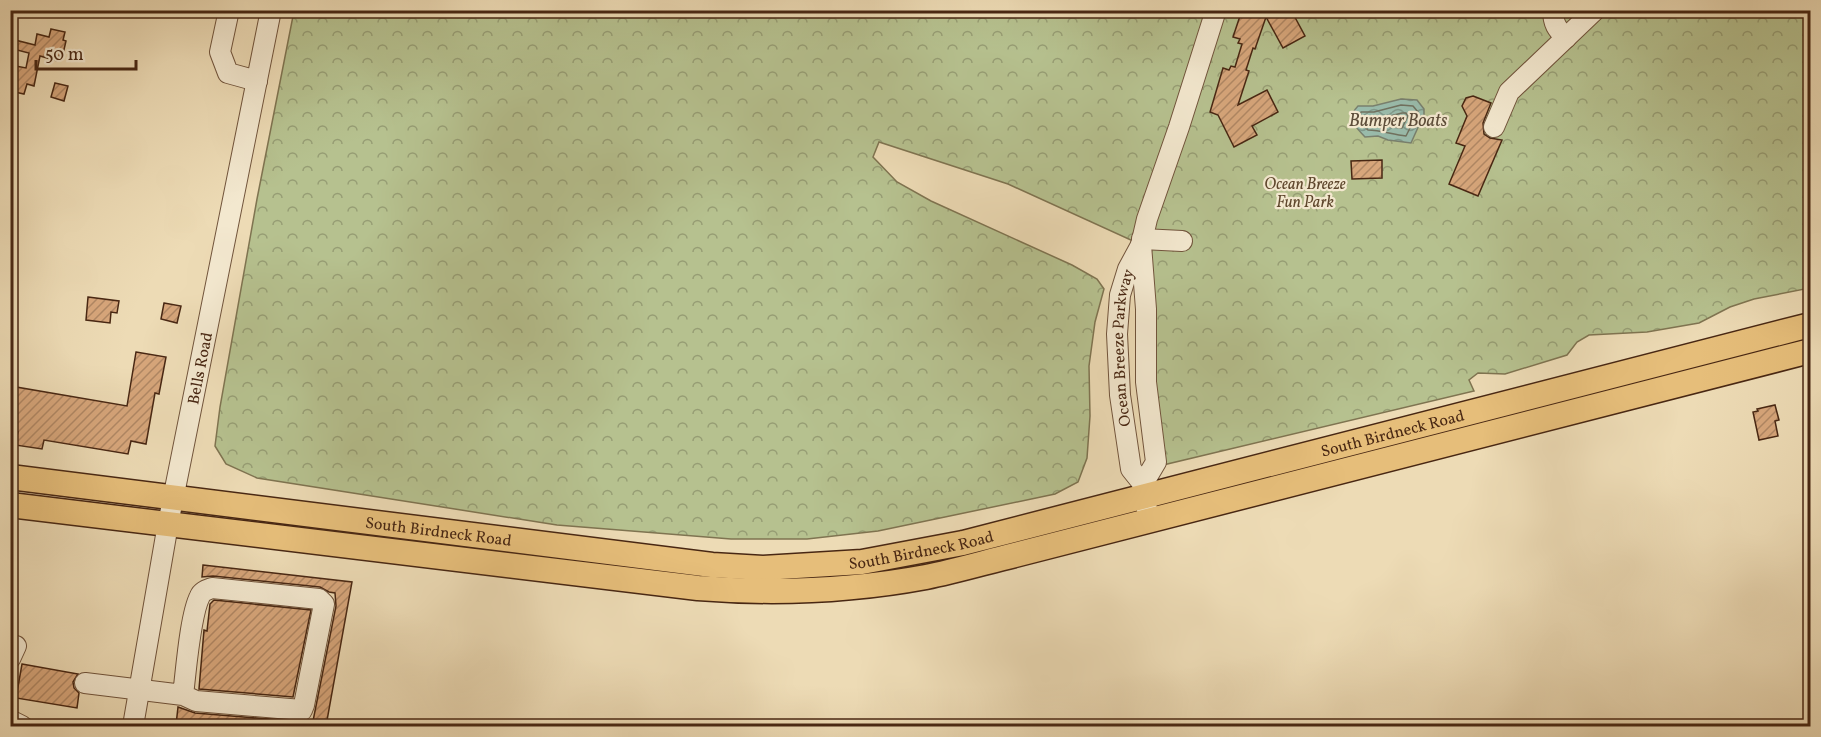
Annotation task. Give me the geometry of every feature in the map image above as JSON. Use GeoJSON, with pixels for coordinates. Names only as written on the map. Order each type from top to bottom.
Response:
{"type":"FeatureCollection","features":[{"type":"Feature","properties":{"kind":"main road","name":"South Birdneck Road"},"geometry":{"type":"LineString","coordinates":[[10,477],[712,565],[763,567],[852,563],[909,555],[963,543],[1144,490],[1405,431],[1810,325]]}},
{"type":"Feature","properties":{"kind":"main road","name":"South Birdneck Road"},"geometry":{"type":"LineString","coordinates":[[10,505],[676,586],[754,592],[850,588],[927,577],[1810,351]]}},
{"type":"Feature","properties":{"kind":"street"},"geometry":{"type":"LineString","coordinates":[[229,10],[220,52],[228,73],[257,81]]}},
{"type":"Feature","properties":{"kind":"street","name":"Bells Road"},"geometry":{"type":"LineString","coordinates":[[133,726],[168,524],[271,10]]}},
{"type":"Feature","properties":{"kind":"street","name":"Ocean Breeze Parkway"},"geometry":{"type":"LineString","coordinates":[[1149,521],[1144,490],[1131,469],[1120,395],[1117,334],[1120,295],[1128,269],[1142,242],[1216,10]]}},
{"type":"Feature","properties":{"kind":"street"},"geometry":{"type":"LineString","coordinates":[[1553,10],[1553,21],[1556,28],[1566,38]]}},
{"type":"Feature","properties":{"kind":"street"},"geometry":{"type":"LineString","coordinates":[[1494,127],[1509,92],[1595,10]]}},
{"type":"Feature","properties":{"kind":"street"},"geometry":{"type":"LineString","coordinates":[[1142,242],[1182,241]]}},
{"type":"Feature","properties":{"kind":"street","name":"Ocean Breeze Parkway"},"geometry":{"type":"LineString","coordinates":[[1142,242],[1146,382],[1156,462],[1144,490]]}},
{"type":"Feature","properties":{"kind":"street"},"geometry":{"type":"LineString","coordinates":[[1117,334],[1146,336]]}},
{"type":"Feature","properties":{"kind":"street"},"geometry":{"type":"LineString","coordinates":[[85,684],[183,695],[195,701],[302,710],[324,604],[319,599],[212,588],[204,591],[200,594],[194,616],[183,695]]}},
{"type":"Feature","properties":{"kind":"street"},"geometry":{"type":"LineString","coordinates":[[10,720],[22,726]]}},
{"type":"Feature","properties":{"kind":"green space","name":"Ocean Breeze Fun Park"},"geometry":{"type":"Polygon","coordinates":[[[294,11],[1810,11],[1810,288],[1754,299],[1730,307],[1699,323],[1647,332],[1589,335],[1577,342],[1567,355],[1505,374],[1478,373],[1469,380],[1474,391],[1163,465],[1131,240],[1008,184],[879,142],[873,157],[897,182],[931,201],[1072,265],[1097,279],[1104,289],[1095,322],[1089,366],[1090,416],[1087,458],[1078,482],[1055,494],[878,531],[807,539],[731,539],[557,525],[257,478],[226,464],[215,446],[257,199],[294,11]]]}},
{"type":"Feature","properties":{"kind":"water","name":"Bumper Boats"},"geometry":{"type":"Polygon","coordinates":[[[1401,99],[1417,100],[1424,109],[1411,143],[1388,140],[1378,136],[1365,137],[1353,123],[1352,115],[1358,106],[1373,106],[1401,99]]]}},
{"type":"Feature","properties":{"kind":"building"},"geometry":{"type":"Polygon","coordinates":[[[1242,10],[1251,13],[1252,10],[1291,10],[1305,36],[1283,48],[1266,17],[1246,70],[1249,71],[1238,105],[1267,90],[1278,112],[1252,126],[1257,135],[1234,147],[1218,115],[1210,112],[1223,68],[1229,70],[1231,66],[1235,67],[1242,44],[1238,43],[1240,39],[1233,37],[1242,10]]]}},
{"type":"Feature","properties":{"kind":"building"},"geometry":{"type":"Polygon","coordinates":[[[51,29],[65,32],[63,40],[66,41],[63,54],[60,53],[58,61],[40,56],[34,86],[27,84],[24,94],[10,91],[10,65],[26,68],[29,53],[13,49],[15,40],[35,45],[37,34],[49,37],[51,29]]]}},
{"type":"Feature","properties":{"kind":"building"},"geometry":{"type":"Polygon","coordinates":[[[55,83],[68,86],[64,101],[51,97],[55,83]]]}},
{"type":"Feature","properties":{"kind":"building"},"geometry":{"type":"Polygon","coordinates":[[[1473,96],[1491,103],[1483,123],[1484,134],[1490,138],[1502,140],[1478,196],[1449,184],[1465,146],[1456,143],[1467,116],[1462,106],[1466,98],[1473,96]]]}},
{"type":"Feature","properties":{"kind":"building"},"geometry":{"type":"Polygon","coordinates":[[[1382,160],[1382,178],[1352,179],[1351,161],[1382,160]]]}},
{"type":"Feature","properties":{"kind":"building"},"geometry":{"type":"Polygon","coordinates":[[[88,297],[119,301],[117,313],[111,312],[110,323],[86,320],[88,297]]]}},
{"type":"Feature","properties":{"kind":"building"},"geometry":{"type":"Polygon","coordinates":[[[164,303],[181,306],[177,323],[161,319],[164,303]]]}},
{"type":"Feature","properties":{"kind":"building"},"geometry":{"type":"Polygon","coordinates":[[[136,352],[166,357],[159,394],[155,393],[146,444],[131,441],[128,454],[44,440],[42,449],[15,445],[18,432],[10,431],[10,386],[127,406],[136,352]]]}},
{"type":"Feature","properties":{"kind":"building"},"geometry":{"type":"Polygon","coordinates":[[[1775,405],[1779,420],[1775,421],[1778,436],[1759,440],[1753,412],[1775,405]]]}},
{"type":"Feature","properties":{"kind":"building"},"geometry":{"type":"Polygon","coordinates":[[[203,565],[352,582],[326,726],[312,726],[336,606],[335,593],[320,587],[213,576],[202,577],[203,565]]]}},
{"type":"Feature","properties":{"kind":"building"},"geometry":{"type":"Polygon","coordinates":[[[214,600],[311,610],[293,697],[199,689],[204,630],[207,631],[210,604],[214,600]]]}},
{"type":"Feature","properties":{"kind":"building"},"geometry":{"type":"Polygon","coordinates":[[[22,664],[78,674],[73,682],[74,688],[79,693],[77,708],[16,698],[22,664]]]}},
{"type":"Feature","properties":{"kind":"building"},"geometry":{"type":"Polygon","coordinates":[[[178,707],[195,713],[295,721],[294,726],[176,725],[178,707]]]}}]}
